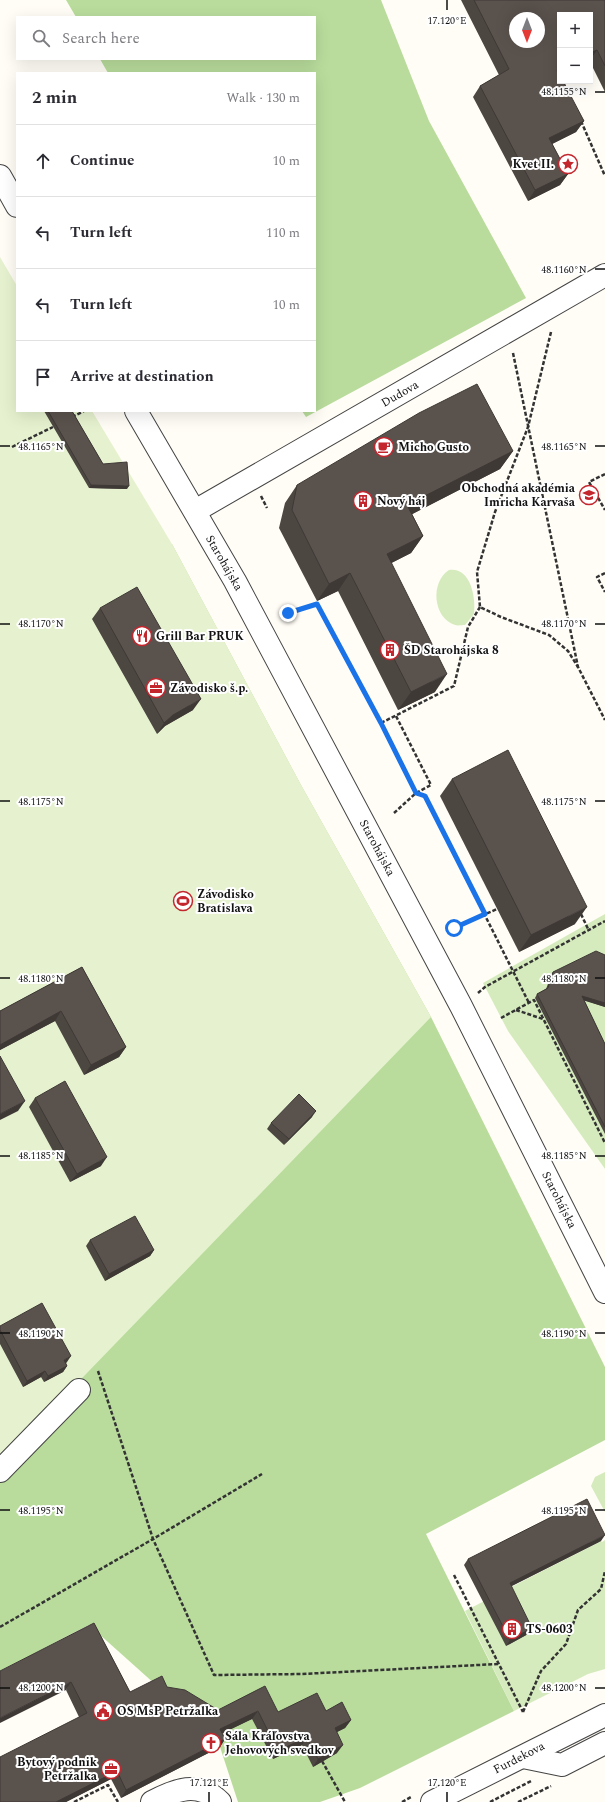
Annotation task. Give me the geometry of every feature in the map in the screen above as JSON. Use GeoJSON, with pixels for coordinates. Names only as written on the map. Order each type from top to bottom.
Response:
{"type":"FeatureCollection","features":[{"type":"Feature","properties":{"kind":"street"},"geometry":{"type":"LineString","coordinates":[[0,176],[16,204]]}},
{"type":"Feature","properties":{"kind":"street","name":"Dudova"},"geometry":{"type":"LineString","coordinates":[[195,511],[605,275]]}},
{"type":"Feature","properties":{"kind":"street","name":"Starohájska"},"geometry":{"type":"LineString","coordinates":[[137,412],[239,588],[461,1006],[605,1292]]}},
{"type":"Feature","properties":{"kind":"street"},"geometry":{"type":"LineString","coordinates":[[0,1471],[80,1390]]}},
{"type":"Feature","properties":{"kind":"street","name":"Furdekova"},"geometry":{"type":"LineString","coordinates":[[432,1802],[605,1715]]}},
{"type":"Feature","properties":{"kind":"street"},"geometry":{"type":"LineString","coordinates":[[523,1756],[562,1765],[605,1743]]}},
{"type":"Feature","properties":{"kind":"street"},"geometry":{"type":"LineString","coordinates":[[152,1802],[185,1788],[205,1792],[220,1802]]}},
{"type":"Feature","properties":{"kind":"path"},"geometry":{"type":"LineString","coordinates":[[564,84],[569,93]]}},
{"type":"Feature","properties":{"kind":"path"},"geometry":{"type":"LineString","coordinates":[[580,119],[605,176]]}},
{"type":"Feature","properties":{"kind":"path"},"geometry":{"type":"LineString","coordinates":[[381,723],[454,686],[468,627],[480,607],[477,572],[495,512],[528,427],[552,331]]}},
{"type":"Feature","properties":{"kind":"path"},"geometry":{"type":"LineString","coordinates":[[512,347],[578,667]]}},
{"type":"Feature","properties":{"kind":"path"},"geometry":{"type":"LineString","coordinates":[[71,417],[82,412]]}},
{"type":"Feature","properties":{"kind":"path"},"geometry":{"type":"LineString","coordinates":[[12,447],[53,427]]}},
{"type":"Feature","properties":{"kind":"path"},"geometry":{"type":"LineString","coordinates":[[605,474],[589,482],[605,510]]}},
{"type":"Feature","properties":{"kind":"path"},"geometry":{"type":"LineString","coordinates":[[259,491],[267,508]]}},
{"type":"Feature","properties":{"kind":"path"},"geometry":{"type":"LineString","coordinates":[[605,573],[597,577],[605,592]]}},
{"type":"Feature","properties":{"kind":"path"},"geometry":{"type":"LineString","coordinates":[[288,613],[317,604],[381,723],[416,793],[425,796],[529,1003]]}},
{"type":"Feature","properties":{"kind":"path"},"geometry":{"type":"LineString","coordinates":[[480,607],[501,617],[550,635],[568,651],[578,667],[605,720]]}},
{"type":"Feature","properties":{"kind":"path"},"geometry":{"type":"LineString","coordinates":[[394,813],[416,793],[430,785],[396,716]]}},
{"type":"Feature","properties":{"kind":"path"},"geometry":{"type":"LineString","coordinates":[[454,928],[496,909]]}},
{"type":"Feature","properties":{"kind":"path"},"geometry":{"type":"LineString","coordinates":[[579,910],[589,931]]}},
{"type":"Feature","properties":{"kind":"path"},"geometry":{"type":"LineString","coordinates":[[485,987],[605,921]]}},
{"type":"Feature","properties":{"kind":"path"},"geometry":{"type":"LineString","coordinates":[[501,1018],[534,1000],[605,1143]]}},
{"type":"Feature","properties":{"kind":"path"},"geometry":{"type":"LineString","coordinates":[[516,1010],[544,1019]]}},
{"type":"Feature","properties":{"kind":"path"},"geometry":{"type":"LineString","coordinates":[[98,1371],[153,1539],[214,1675],[302,1674],[498,1664]]}},
{"type":"Feature","properties":{"kind":"path"},"geometry":{"type":"LineString","coordinates":[[0,1627],[262,1474]]}},
{"type":"Feature","properties":{"kind":"path"},"geometry":{"type":"LineString","coordinates":[[454,1575],[523,1712],[541,1671],[566,1644],[578,1610],[601,1589],[605,1571]]}},
{"type":"Feature","properties":{"kind":"path"},"geometry":{"type":"LineString","coordinates":[[322,1762],[345,1802]]}},
{"type":"Feature","properties":{"kind":"path"},"geometry":{"type":"LineString","coordinates":[[490,1802],[562,1765]]}},
{"type":"Feature","properties":{"kind":"path"},"geometry":{"type":"LineString","coordinates":[[74,1802],[108,1785],[118,1802]]}},
{"type":"Feature","properties":{"kind":"green space"},"geometry":{"type":"Polygon","coordinates":[[[66,0],[381,0],[429,121],[526,298],[316,412],[316,72],[107,72],[101,60],[316,60],[316,16],[75,16],[66,0]]]}},
{"type":"Feature","properties":{"kind":"green space","name":"Závodisko Bratislava"},"geometry":{"type":"Polygon","coordinates":[[[0,257],[16,284],[16,412],[93,412],[172,544],[301,785],[431,1017],[0,1463],[0,257]]]}},
{"type":"Feature","properties":{"kind":"green space"},"geometry":{"type":"Polygon","coordinates":[[[303,412],[315,412],[306,417],[303,412]]]}},
{"type":"Feature","properties":{"kind":"green space"},"geometry":{"type":"Polygon","coordinates":[[[172,544],[301,785],[431,1017],[605,1367],[605,1440],[426,1534],[514,1711],[360,1788],[320,1802],[238,1802],[220,1747],[156,1685],[89,1625],[0,1671],[0,1431],[172,544]]]}},
{"type":"Feature","properties":{"kind":"green space"},"geometry":{"type":"Polygon","coordinates":[[[449,570],[456,570],[462,573],[467,578],[473,592],[474,614],[465,625],[456,625],[448,621],[438,608],[437,591],[439,583],[449,570]]]}},
{"type":"Feature","properties":{"kind":"green space"},"geometry":{"type":"Polygon","coordinates":[[[605,914],[605,1169],[508,1031],[483,983],[605,914]]]}},
{"type":"Feature","properties":{"kind":"green space"},"geometry":{"type":"Polygon","coordinates":[[[605,1472],[605,1512],[591,1486],[595,1477],[605,1472]]]}},
{"type":"Feature","properties":{"kind":"green space"},"geometry":{"type":"Polygon","coordinates":[[[605,1540],[605,1669],[588,1674],[514,1711],[465,1611],[605,1540]]]}},
{"type":"Feature","properties":{"kind":"building"},"geometry":{"type":"Polygon","coordinates":[[[474,0],[605,0],[605,66],[597,50],[593,52],[593,12],[557,12],[557,84],[565,84],[584,121],[549,138],[568,174],[535,190],[480,86],[509,69],[474,0]]]}},
{"type":"Feature","properties":{"kind":"building","name":"Nový háj"},"geometry":{"type":"Polygon","coordinates":[[[477,384],[513,451],[407,505],[423,536],[387,554],[447,674],[411,692],[350,573],[329,584],[292,510],[297,485],[419,413],[477,384]]]}},
{"type":"Feature","properties":{"kind":"building"},"geometry":{"type":"Polygon","coordinates":[[[49,412],[73,412],[103,464],[127,462],[129,486],[91,485],[49,412]]]}},
{"type":"Feature","properties":{"kind":"building","name":"Závodisko š.p."},"geometry":{"type":"Polygon","coordinates":[[[137,587],[201,699],[173,715],[164,723],[100,608],[137,587]]]}},
{"type":"Feature","properties":{"kind":"building"},"geometry":{"type":"Polygon","coordinates":[[[508,750],[587,907],[531,935],[452,779],[508,750]]]}},
{"type":"Feature","properties":{"kind":"building"},"geometry":{"type":"Polygon","coordinates":[[[596,951],[605,955],[605,1003],[582,996],[605,1044],[605,1127],[537,994],[548,988],[553,972],[596,951]]]}},
{"type":"Feature","properties":{"kind":"building"},"geometry":{"type":"Polygon","coordinates":[[[82,967],[126,1047],[91,1065],[61,1011],[0,1045],[0,1011],[82,967]]]}},
{"type":"Feature","properties":{"kind":"building"},"geometry":{"type":"Polygon","coordinates":[[[0,1056],[25,1101],[0,1114],[0,1056]]]}},
{"type":"Feature","properties":{"kind":"building"},"geometry":{"type":"Polygon","coordinates":[[[65,1081],[107,1157],[77,1174],[35,1098],[65,1081]]]}},
{"type":"Feature","properties":{"kind":"building"},"geometry":{"type":"Polygon","coordinates":[[[299,1094],[316,1111],[289,1139],[271,1123],[299,1094]]]}},
{"type":"Feature","properties":{"kind":"building"},"geometry":{"type":"Polygon","coordinates":[[[135,1216],[154,1250],[109,1274],[90,1240],[135,1216]]]}},
{"type":"Feature","properties":{"kind":"building"},"geometry":{"type":"Polygon","coordinates":[[[42,1303],[71,1356],[64,1360],[67,1366],[48,1376],[45,1371],[27,1381],[0,1330],[0,1326],[42,1303]]]}},
{"type":"Feature","properties":{"kind":"building"},"geometry":{"type":"Polygon","coordinates":[[[587,1499],[605,1535],[510,1583],[532,1628],[510,1640],[468,1559],[587,1499]]]}},
{"type":"Feature","properties":{"kind":"building"},"geometry":{"type":"Polygon","coordinates":[[[94,1623],[130,1692],[162,1676],[167,1687],[185,1690],[218,1710],[265,1686],[278,1712],[317,1693],[326,1711],[342,1702],[351,1720],[335,1728],[343,1745],[318,1759],[307,1737],[278,1751],[258,1711],[220,1729],[225,1739],[126,1790],[117,1771],[56,1802],[0,1802],[0,1757],[87,1713],[71,1682],[0,1718],[0,1671],[94,1623]]]}},
{"type":"Feature","properties":{"kind":"place","name":"Kvet II."},"geometry":{"type":"Point","coordinates":[568,164]}},
{"type":"Feature","properties":{"kind":"place","name":"Micho Gusto"},"geometry":{"type":"Point","coordinates":[384,447]}},
{"type":"Feature","properties":{"kind":"place","name":"Obchodná akadémia Imricha Karvaša"},"geometry":{"type":"Point","coordinates":[589,495]}},
{"type":"Feature","properties":{"kind":"place","name":"Nový háj"},"geometry":{"type":"Point","coordinates":[363,501]}},
{"type":"Feature","properties":{"kind":"place","name":"Grill Bar PRUK"},"geometry":{"type":"Point","coordinates":[142,636]}},
{"type":"Feature","properties":{"kind":"place","name":"ŠD Starohájska 8"},"geometry":{"type":"Point","coordinates":[390,650]}},
{"type":"Feature","properties":{"kind":"place","name":"Závodisko š.p."},"geometry":{"type":"Point","coordinates":[156,688]}},
{"type":"Feature","properties":{"kind":"place","name":"Závodisko Bratislava"},"geometry":{"type":"Point","coordinates":[183,901]}},
{"type":"Feature","properties":{"kind":"place","name":"TS-0603"},"geometry":{"type":"Point","coordinates":[512,1629]}},
{"type":"Feature","properties":{"kind":"place","name":"OS MsP Petržalka"},"geometry":{"type":"Point","coordinates":[103,1711]}},
{"type":"Feature","properties":{"kind":"place","name":"Sála Kráľovstva Jehovových svedkov"},"geometry":{"type":"Point","coordinates":[211,1743]}},
{"type":"Feature","properties":{"kind":"place","name":"Bytový podnik Petržalka"},"geometry":{"type":"Point","coordinates":[111,1769]}},
{"type":"Feature","properties":{"kind":"route"},"geometry":{"type":"LineString","coordinates":[[288,613],[317,604],[381,723],[416,793],[425,796],[485,914],[454,928]]}}]}
